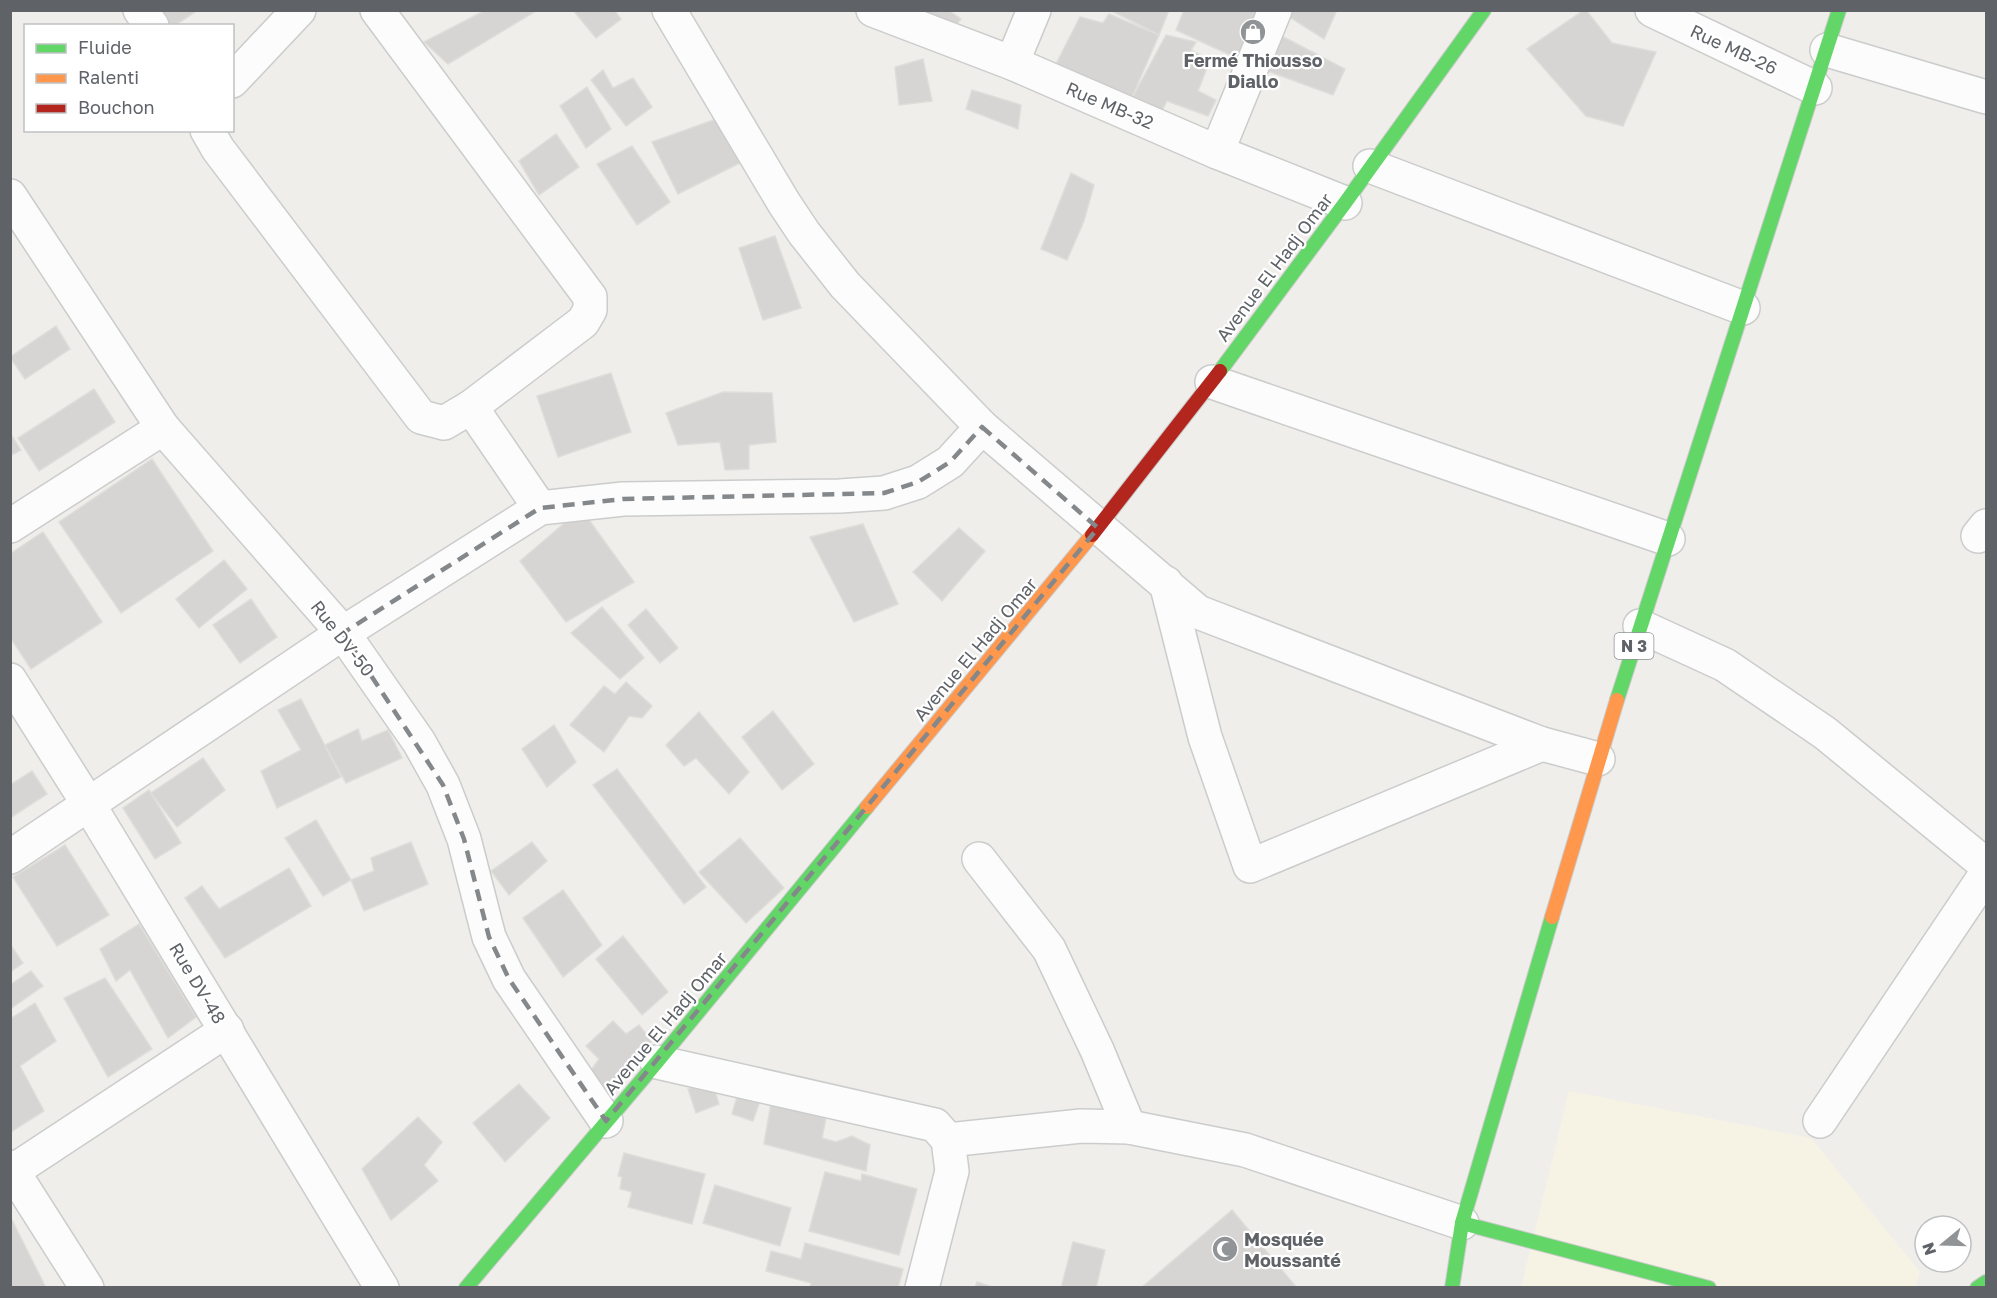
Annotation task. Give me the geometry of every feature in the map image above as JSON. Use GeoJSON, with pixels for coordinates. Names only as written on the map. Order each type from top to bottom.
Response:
{"type":"FeatureCollection","features":[{"type":"Feature","properties":{"kind":"street"},"geometry":{"type":"LineString","coordinates":[[140,10],[150,24]]}},
{"type":"Feature","properties":{"kind":"street"},"geometry":{"type":"LineString","coordinates":[[234,79],[299,10]]}},
{"type":"Feature","properties":{"kind":"street"},"geometry":{"type":"LineString","coordinates":[[208,132],[218,149],[420,417],[444,423],[471,407],[583,322],[590,310],[590,297],[377,10]]}},
{"type":"Feature","properties":{"kind":"street"},"geometry":{"type":"LineString","coordinates":[[669,10],[784,203],[804,233],[845,285],[982,427],[1198,612],[1542,744],[1598,759]]}},
{"type":"Feature","properties":{"kind":"street","name":"Rue MB-32"},"geometry":{"type":"LineString","coordinates":[[873,10],[1012,63],[1217,152],[1344,203]]}},
{"type":"Feature","properties":{"kind":"street"},"geometry":{"type":"LineString","coordinates":[[1012,63],[1034,10]]}},
{"type":"Feature","properties":{"kind":"street"},"geometry":{"type":"LineString","coordinates":[[1217,152],[1275,10]]}},
{"type":"Feature","properties":{"kind":"street","name":"Avenue El Hadj Omar"},"geometry":{"type":"LineString","coordinates":[[466,1287],[657,1062],[1098,528],[1212,382],[1484,10]]}},
{"type":"Feature","properties":{"kind":"street","name":"Rue MB-26"},"geometry":{"type":"LineString","coordinates":[[1653,10],[1815,88]]}},
{"type":"Feature","properties":{"kind":"street","name":"N 3"},"geometry":{"type":"LineString","coordinates":[[1452,1287],[1462,1223],[1598,759],[1839,10]]}},
{"type":"Feature","properties":{"kind":"street"},"geometry":{"type":"LineString","coordinates":[[1827,50],[1986,98]]}},
{"type":"Feature","properties":{"kind":"street"},"geometry":{"type":"LineString","coordinates":[[1370,166],[1743,308]]}},
{"type":"Feature","properties":{"kind":"street","name":"Rue DV-50"},"geometry":{"type":"LineString","coordinates":[[11,197],[163,428],[343,633],[419,742],[442,785],[464,839],[489,937],[509,979],[606,1121]]}},
{"type":"Feature","properties":{"kind":"street"},"geometry":{"type":"LineString","coordinates":[[1212,382],[1668,539]]}},
{"type":"Feature","properties":{"kind":"street"},"geometry":{"type":"LineString","coordinates":[[471,407],[540,507]]}},
{"type":"Feature","properties":{"kind":"street"},"geometry":{"type":"LineString","coordinates":[[10,857],[343,633],[540,507],[623,499],[840,496],[884,493],[918,482],[950,462],[982,427]]}},
{"type":"Feature","properties":{"kind":"street"},"geometry":{"type":"LineString","coordinates":[[10,526],[163,428]]}},
{"type":"Feature","properties":{"kind":"street"},"geometry":{"type":"LineString","coordinates":[[1166,583],[1205,737],[1250,866],[1542,744]]}},
{"type":"Feature","properties":{"kind":"street"},"geometry":{"type":"LineString","coordinates":[[1640,626],[1725,665],[1825,734],[1986,865]]}},
{"type":"Feature","properties":{"kind":"street","name":"Rue DV-48"},"geometry":{"type":"LineString","coordinates":[[10,680],[227,1030],[382,1287]]}},
{"type":"Feature","properties":{"kind":"street"},"geometry":{"type":"LineString","coordinates":[[979,859],[1049,949],[1097,1050],[1129,1127]]}},
{"type":"Feature","properties":{"kind":"street"},"geometry":{"type":"LineString","coordinates":[[1820,1121],[1986,874]]}},
{"type":"Feature","properties":{"kind":"street"},"geometry":{"type":"LineString","coordinates":[[87,1287],[11,1170],[227,1030]]}},
{"type":"Feature","properties":{"kind":"street"},"geometry":{"type":"LineString","coordinates":[[657,1062],[935,1125],[948,1140],[952,1171],[922,1287]]}},
{"type":"Feature","properties":{"kind":"street"},"geometry":{"type":"LineString","coordinates":[[948,1140],[1081,1126],[1129,1127],[1245,1150],[1462,1223],[1708,1287]]}},
{"type":"Feature","properties":{"kind":"street"},"geometry":{"type":"LineString","coordinates":[[1977,1287],[1986,1282]]}},
{"type":"Feature","properties":{"kind":"highlighted area"},"geometry":{"type":"Polygon","coordinates":[[[982,427],[1098,528],[606,1121],[509,979],[489,937],[464,839],[443,785],[343,633],[540,508],[623,499],[884,493],[918,482],[950,462],[982,427]]]}},
{"type":"Feature","properties":{"kind":"shaded area"},"geometry":{"type":"Polygon","coordinates":[[[1569,1091],[1811,1138],[1913,1263],[1913,1274],[1919,1274],[1915,1288],[1521,1288],[1569,1091]]]}},
{"type":"Feature","properties":{"kind":"building"},"geometry":{"type":"Polygon","coordinates":[[[198,10],[177,24],[164,24],[159,11],[198,10]]]}},
{"type":"Feature","properties":{"kind":"building"},"geometry":{"type":"Polygon","coordinates":[[[486,10],[536,11],[448,64],[424,42],[486,10]]]}},
{"type":"Feature","properties":{"kind":"building"},"geometry":{"type":"Polygon","coordinates":[[[573,10],[614,10],[621,19],[596,38],[573,10]]]}},
{"type":"Feature","properties":{"kind":"building"},"geometry":{"type":"Polygon","coordinates":[[[911,10],[948,10],[961,19],[951,32],[911,10]]]}},
{"type":"Feature","properties":{"kind":"building"},"geometry":{"type":"Polygon","coordinates":[[[1110,10],[1169,10],[1159,35],[1110,10]]]}},
{"type":"Feature","properties":{"kind":"building"},"geometry":{"type":"Polygon","coordinates":[[[1184,10],[1262,10],[1243,61],[1176,30],[1184,10]]]}},
{"type":"Feature","properties":{"kind":"building"},"geometry":{"type":"Polygon","coordinates":[[[1284,10],[1337,10],[1324,39],[1283,13],[1284,10]]]}},
{"type":"Feature","properties":{"kind":"building"},"geometry":{"type":"Polygon","coordinates":[[[1584,10],[1612,43],[1656,52],[1623,126],[1586,116],[1527,49],[1584,10]]]}},
{"type":"Feature","properties":{"kind":"building"},"geometry":{"type":"Polygon","coordinates":[[[1109,14],[1159,35],[1129,104],[1063,76],[1057,62],[1080,17],[1103,23],[1109,14]]]}},
{"type":"Feature","properties":{"kind":"building"},"geometry":{"type":"Polygon","coordinates":[[[1276,33],[1345,69],[1333,95],[1265,70],[1276,33]]]}},
{"type":"Feature","properties":{"kind":"building"},"geometry":{"type":"Polygon","coordinates":[[[1166,35],[1196,42],[1191,50],[1210,60],[1198,91],[1216,100],[1208,116],[1167,101],[1157,120],[1129,104],[1166,35]]]}},
{"type":"Feature","properties":{"kind":"building"},"geometry":{"type":"Polygon","coordinates":[[[923,59],[932,101],[899,105],[895,67],[923,59]]]}},
{"type":"Feature","properties":{"kind":"building"},"geometry":{"type":"Polygon","coordinates":[[[603,70],[613,88],[633,78],[652,107],[626,126],[591,80],[603,70]]]}},
{"type":"Feature","properties":{"kind":"building"},"geometry":{"type":"Polygon","coordinates":[[[587,87],[611,129],[586,148],[560,106],[587,87]]]}},
{"type":"Feature","properties":{"kind":"building"},"geometry":{"type":"Polygon","coordinates":[[[972,90],[1021,105],[1018,129],[966,109],[972,90]]]}},
{"type":"Feature","properties":{"kind":"building"},"geometry":{"type":"Polygon","coordinates":[[[722,117],[742,162],[678,194],[652,142],[722,117]]]}},
{"type":"Feature","properties":{"kind":"building"},"geometry":{"type":"Polygon","coordinates":[[[556,134],[579,167],[539,195],[519,161],[556,134]]]}},
{"type":"Feature","properties":{"kind":"building"},"geometry":{"type":"Polygon","coordinates":[[[632,146],[670,202],[637,225],[597,164],[632,146]]]}},
{"type":"Feature","properties":{"kind":"building"},"geometry":{"type":"Polygon","coordinates":[[[1071,173],[1094,185],[1084,221],[1067,260],[1041,249],[1071,173]]]}},
{"type":"Feature","properties":{"kind":"building"},"geometry":{"type":"Polygon","coordinates":[[[775,236],[801,308],[763,320],[739,248],[775,236]]]}},
{"type":"Feature","properties":{"kind":"building"},"geometry":{"type":"Polygon","coordinates":[[[56,326],[70,349],[25,379],[10,357],[56,326]]]}},
{"type":"Feature","properties":{"kind":"building"},"geometry":{"type":"Polygon","coordinates":[[[611,373],[631,432],[558,457],[537,396],[611,373]]]}},
{"type":"Feature","properties":{"kind":"building"},"geometry":{"type":"Polygon","coordinates":[[[94,389],[115,422],[39,471],[18,438],[94,389]]]}},
{"type":"Feature","properties":{"kind":"building"},"geometry":{"type":"Polygon","coordinates":[[[723,392],[772,393],[776,442],[749,445],[749,469],[725,470],[720,442],[678,445],[666,413],[723,392]]]}},
{"type":"Feature","properties":{"kind":"building"},"geometry":{"type":"Polygon","coordinates":[[[10,433],[21,450],[10,456],[10,433]]]}},
{"type":"Feature","properties":{"kind":"building"},"geometry":{"type":"Polygon","coordinates":[[[152,459],[213,551],[121,613],[59,522],[152,459]]]}},
{"type":"Feature","properties":{"kind":"building"},"geometry":{"type":"Polygon","coordinates":[[[581,509],[634,582],[566,622],[520,561],[581,509]]]}},
{"type":"Feature","properties":{"kind":"building"},"geometry":{"type":"Polygon","coordinates":[[[863,524],[898,604],[854,622],[810,537],[863,524]]]}},
{"type":"Feature","properties":{"kind":"building"},"geometry":{"type":"Polygon","coordinates":[[[959,528],[985,551],[942,601],[913,572],[959,528]]]}},
{"type":"Feature","properties":{"kind":"building"},"geometry":{"type":"Polygon","coordinates":[[[43,532],[102,622],[31,669],[10,637],[10,554],[43,532]]]}},
{"type":"Feature","properties":{"kind":"building"},"geometry":{"type":"Polygon","coordinates":[[[224,560],[247,589],[199,628],[176,599],[224,560]]]}},
{"type":"Feature","properties":{"kind":"building"},"geometry":{"type":"Polygon","coordinates":[[[251,599],[277,637],[240,663],[213,625],[251,599]]]}},
{"type":"Feature","properties":{"kind":"building"},"geometry":{"type":"Polygon","coordinates":[[[602,607],[644,658],[620,679],[571,633],[602,607]]]}},
{"type":"Feature","properties":{"kind":"building"},"geometry":{"type":"Polygon","coordinates":[[[646,609],[678,648],[660,663],[628,625],[646,609]]]}},
{"type":"Feature","properties":{"kind":"building"},"geometry":{"type":"Polygon","coordinates":[[[626,682],[652,706],[642,718],[629,716],[604,752],[570,725],[604,686],[615,694],[626,682]]]}},
{"type":"Feature","properties":{"kind":"building"},"geometry":{"type":"Polygon","coordinates":[[[301,699],[341,777],[277,808],[261,771],[301,750],[278,710],[301,699]]]}},
{"type":"Feature","properties":{"kind":"building"},"geometry":{"type":"Polygon","coordinates":[[[773,711],[814,764],[782,790],[742,737],[773,711]]]}},
{"type":"Feature","properties":{"kind":"building"},"geometry":{"type":"Polygon","coordinates":[[[699,712],[749,772],[729,794],[696,758],[684,766],[666,745],[699,712]]]}},
{"type":"Feature","properties":{"kind":"building"},"geometry":{"type":"Polygon","coordinates":[[[554,725],[576,762],[547,787],[522,749],[554,725]]]}},
{"type":"Feature","properties":{"kind":"building"},"geometry":{"type":"Polygon","coordinates":[[[358,729],[362,741],[388,730],[402,758],[346,783],[325,745],[358,729]]]}},
{"type":"Feature","properties":{"kind":"building"},"geometry":{"type":"Polygon","coordinates":[[[203,758],[225,790],[177,827],[151,793],[203,758]]]}},
{"type":"Feature","properties":{"kind":"building"},"geometry":{"type":"Polygon","coordinates":[[[617,769],[706,887],[684,904],[593,785],[617,769]]]}},
{"type":"Feature","properties":{"kind":"building"},"geometry":{"type":"Polygon","coordinates":[[[32,771],[47,794],[10,818],[10,785],[32,771]]]}},
{"type":"Feature","properties":{"kind":"building"},"geometry":{"type":"Polygon","coordinates":[[[149,790],[181,843],[155,859],[123,808],[149,790]]]}},
{"type":"Feature","properties":{"kind":"building"},"geometry":{"type":"Polygon","coordinates":[[[316,820],[351,880],[323,896],[285,838],[316,820]]]}},
{"type":"Feature","properties":{"kind":"building"},"geometry":{"type":"Polygon","coordinates":[[[740,838],[784,888],[746,923],[699,872],[740,838]]]}},
{"type":"Feature","properties":{"kind":"building"},"geometry":{"type":"Polygon","coordinates":[[[411,842],[428,884],[364,911],[351,880],[374,871],[371,858],[411,842]]]}},
{"type":"Feature","properties":{"kind":"building"},"geometry":{"type":"Polygon","coordinates":[[[532,842],[547,861],[509,895],[491,871],[532,842]]]}},
{"type":"Feature","properties":{"kind":"building"},"geometry":{"type":"Polygon","coordinates":[[[65,845],[109,915],[57,946],[13,877],[65,845]]]}},
{"type":"Feature","properties":{"kind":"building"},"geometry":{"type":"Polygon","coordinates":[[[289,868],[311,906],[225,958],[185,898],[202,886],[219,909],[289,868]]]}},
{"type":"Feature","properties":{"kind":"building"},"geometry":{"type":"Polygon","coordinates":[[[563,890],[602,945],[563,977],[523,918],[563,890]]]}},
{"type":"Feature","properties":{"kind":"building"},"geometry":{"type":"Polygon","coordinates":[[[139,924],[196,1017],[168,1038],[130,970],[116,981],[100,949],[139,924]]]}},
{"type":"Feature","properties":{"kind":"building"},"geometry":{"type":"Polygon","coordinates":[[[623,936],[668,992],[642,1015],[596,959],[623,936]]]}},
{"type":"Feature","properties":{"kind":"building"},"geometry":{"type":"Polygon","coordinates":[[[10,944],[23,963],[10,972],[10,944]]]}},
{"type":"Feature","properties":{"kind":"building"},"geometry":{"type":"Polygon","coordinates":[[[31,971],[43,986],[10,1009],[10,985],[31,971]]]}},
{"type":"Feature","properties":{"kind":"building"},"geometry":{"type":"Polygon","coordinates":[[[105,978],[152,1049],[108,1077],[64,998],[105,978]]]}},
{"type":"Feature","properties":{"kind":"building"},"geometry":{"type":"Polygon","coordinates":[[[35,1003],[56,1041],[20,1066],[44,1111],[11,1132],[10,1019],[35,1003]]]}},
{"type":"Feature","properties":{"kind":"building"},"geometry":{"type":"Polygon","coordinates":[[[613,1021],[626,1034],[639,1025],[652,1041],[608,1091],[589,1073],[599,1059],[586,1046],[613,1021]]]}},
{"type":"Feature","properties":{"kind":"building"},"geometry":{"type":"Polygon","coordinates":[[[712,1081],[719,1104],[696,1113],[688,1089],[712,1081]]]}},
{"type":"Feature","properties":{"kind":"building"},"geometry":{"type":"Polygon","coordinates":[[[519,1084],[550,1118],[505,1162],[473,1123],[519,1084]]]}},
{"type":"Feature","properties":{"kind":"building"},"geometry":{"type":"Polygon","coordinates":[[[739,1090],[761,1098],[753,1121],[732,1114],[739,1090]]]}},
{"type":"Feature","properties":{"kind":"building"},"geometry":{"type":"Polygon","coordinates":[[[771,1103],[826,1118],[822,1138],[836,1142],[852,1136],[870,1145],[866,1171],[764,1144],[771,1103]]]}},
{"type":"Feature","properties":{"kind":"building"},"geometry":{"type":"Polygon","coordinates":[[[418,1117],[442,1142],[424,1165],[438,1181],[391,1220],[362,1169],[418,1117]]]}},
{"type":"Feature","properties":{"kind":"building"},"geometry":{"type":"Polygon","coordinates":[[[624,1153],[705,1174],[692,1224],[628,1207],[632,1192],[620,1189],[622,1177],[618,1176],[624,1153]]]}},
{"type":"Feature","properties":{"kind":"building"},"geometry":{"type":"Polygon","coordinates":[[[825,1172],[861,1181],[862,1174],[917,1189],[899,1255],[809,1231],[825,1172]]]}},
{"type":"Feature","properties":{"kind":"building"},"geometry":{"type":"Polygon","coordinates":[[[715,1185],[791,1208],[780,1246],[703,1223],[715,1185]]]}},
{"type":"Feature","properties":{"kind":"building","name":"Mosquée Moussanté"},"geometry":{"type":"Polygon","coordinates":[[[1232,1210],[1297,1288],[1141,1288],[1232,1210]]]}},
{"type":"Feature","properties":{"kind":"building"},"geometry":{"type":"Polygon","coordinates":[[[10,1216],[46,1288],[10,1288],[10,1216]]]}},
{"type":"Feature","properties":{"kind":"building"},"geometry":{"type":"Polygon","coordinates":[[[1073,1242],[1105,1250],[1096,1288],[1061,1288],[1073,1242]]]}},
{"type":"Feature","properties":{"kind":"building"},"geometry":{"type":"Polygon","coordinates":[[[805,1243],[903,1269],[898,1288],[810,1288],[811,1283],[766,1271],[771,1251],[801,1259],[805,1243]]]}},
{"type":"Feature","properties":{"kind":"building"},"geometry":{"type":"Polygon","coordinates":[[[977,1282],[995,1288],[975,1288],[977,1282]]]}},
{"type":"Feature","properties":{"kind":"traffic: fast"},"geometry":{"type":"LineString","coordinates":[[1220,371],[1484,10]]}},
{"type":"Feature","properties":{"kind":"traffic: fast"},"geometry":{"type":"LineString","coordinates":[[1617,700],[1839,10]]}},
{"type":"Feature","properties":{"kind":"traffic: fast"},"geometry":{"type":"LineString","coordinates":[[466,1288],[657,1062],[867,807]]}},
{"type":"Feature","properties":{"kind":"traffic: fast"},"geometry":{"type":"LineString","coordinates":[[1452,1288],[1462,1223],[1552,917]]}},
{"type":"Feature","properties":{"kind":"traffic: fast"},"geometry":{"type":"LineString","coordinates":[[1462,1223],[1709,1288]]}},
{"type":"Feature","properties":{"kind":"traffic: fast"},"geometry":{"type":"LineString","coordinates":[[1977,1288],[1986,1282]]}},
{"type":"Feature","properties":{"kind":"traffic: slow"},"geometry":{"type":"LineString","coordinates":[[867,807],[1092,535]]}},
{"type":"Feature","properties":{"kind":"traffic: slow"},"geometry":{"type":"LineString","coordinates":[[1552,917],[1617,700]]}},
{"type":"Feature","properties":{"kind":"traffic: jam"},"geometry":{"type":"LineString","coordinates":[[1092,535],[1220,371]]}},
{"type":"Feature","properties":{"kind":"place","name":"Fermé Thiousso Diallo"},"geometry":{"type":"Point","coordinates":[1253,32]}},
{"type":"Feature","properties":{"kind":"place","name":"Mosquée Moussanté"},"geometry":{"type":"Point","coordinates":[1225,1249]}}]}
